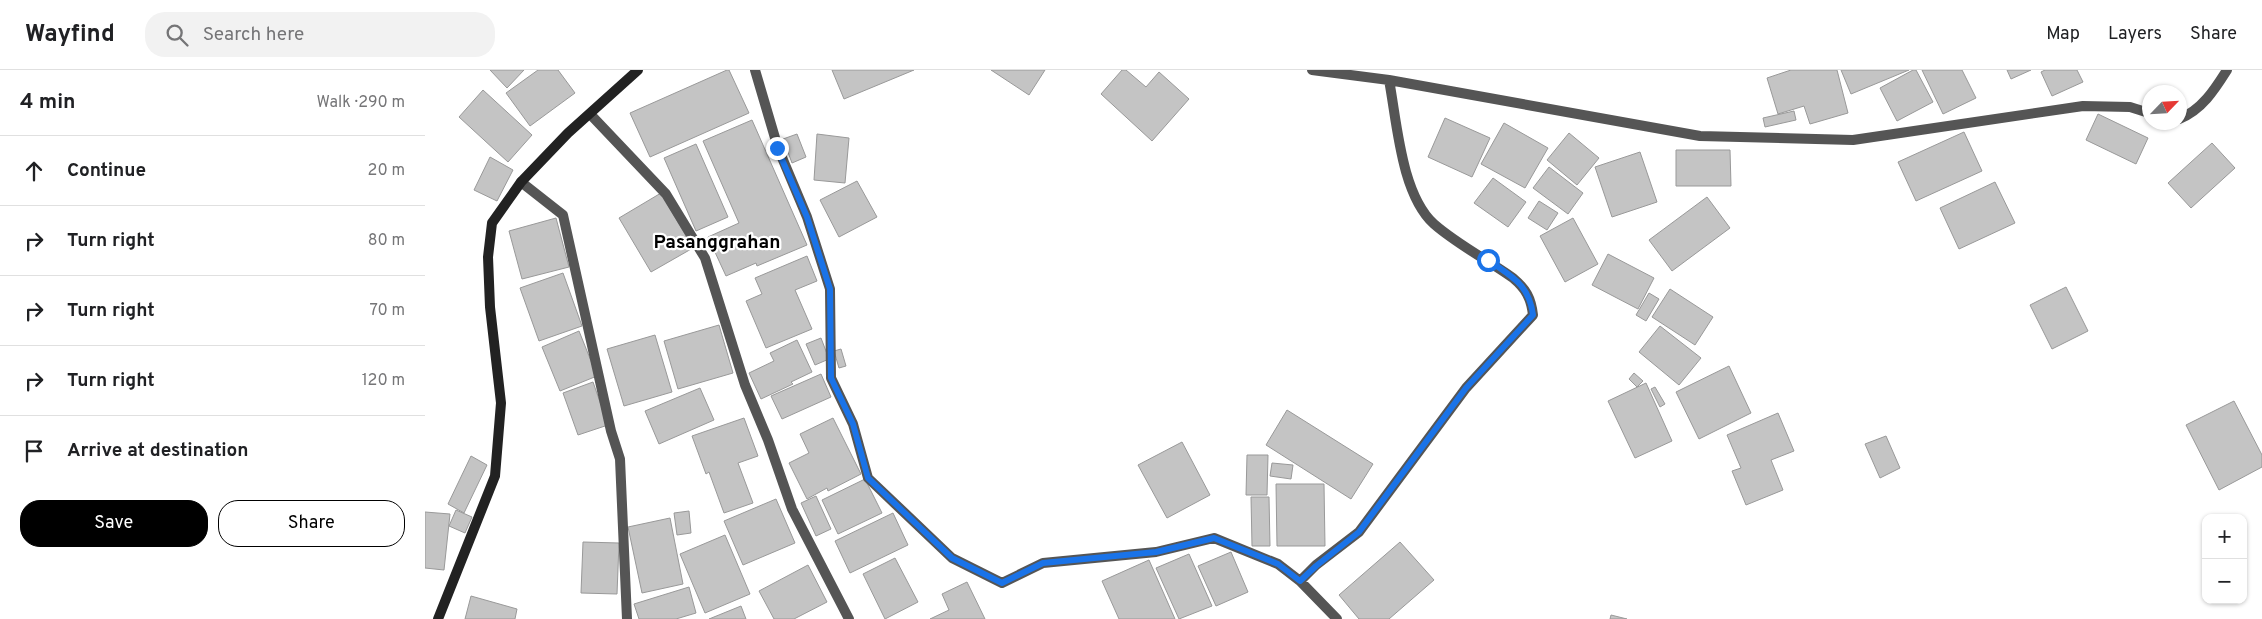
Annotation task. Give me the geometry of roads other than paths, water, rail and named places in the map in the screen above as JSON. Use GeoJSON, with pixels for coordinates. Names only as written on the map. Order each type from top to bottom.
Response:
{"type":"FeatureCollection","features":[{"type":"Feature","properties":{"kind":"street"},"geometry":{"type":"LineString","coordinates":[[438,619],[495,476],[501,403],[490,307],[488,257],[493,223],[521,182],[638,70]]}},
{"type":"Feature","properties":{"kind":"street"},"geometry":{"type":"LineString","coordinates":[[755,70],[777,148],[807,217],[830,289],[831,378],[853,424],[868,478],[932,540],[952,558],[1002,583],[1043,563],[1156,552],[1214,538],[1278,564],[1300,581],[1337,619]]}},
{"type":"Feature","properties":{"kind":"street"},"geometry":{"type":"LineString","coordinates":[[1311,70],[1389,80],[1700,136],[1853,140],[2083,106],[2130,107],[2142,111]]}},
{"type":"Feature","properties":{"kind":"street"},"geometry":{"type":"LineString","coordinates":[[2187,114],[2211,95],[2227,70]]}},
{"type":"Feature","properties":{"kind":"street"},"geometry":{"type":"LineString","coordinates":[[1300,581],[1359,532],[1466,388],[1533,315],[1531,300],[1525,288],[1434,224],[1422,210],[1415,197],[1405,166],[1389,80]]}},
{"type":"Feature","properties":{"kind":"street"},"geometry":{"type":"LineString","coordinates":[[590,114],[666,194],[705,258],[745,385],[768,440],[792,509],[849,619]]}},
{"type":"Feature","properties":{"kind":"street"},"geometry":{"type":"LineString","coordinates":[[521,182],[563,215],[611,431],[620,459],[627,619]]}},
{"type":"Feature","properties":{"kind":"district","name":"Pasanggrahan"},"geometry":{"type":"Point","coordinates":[717,241]}}]}
